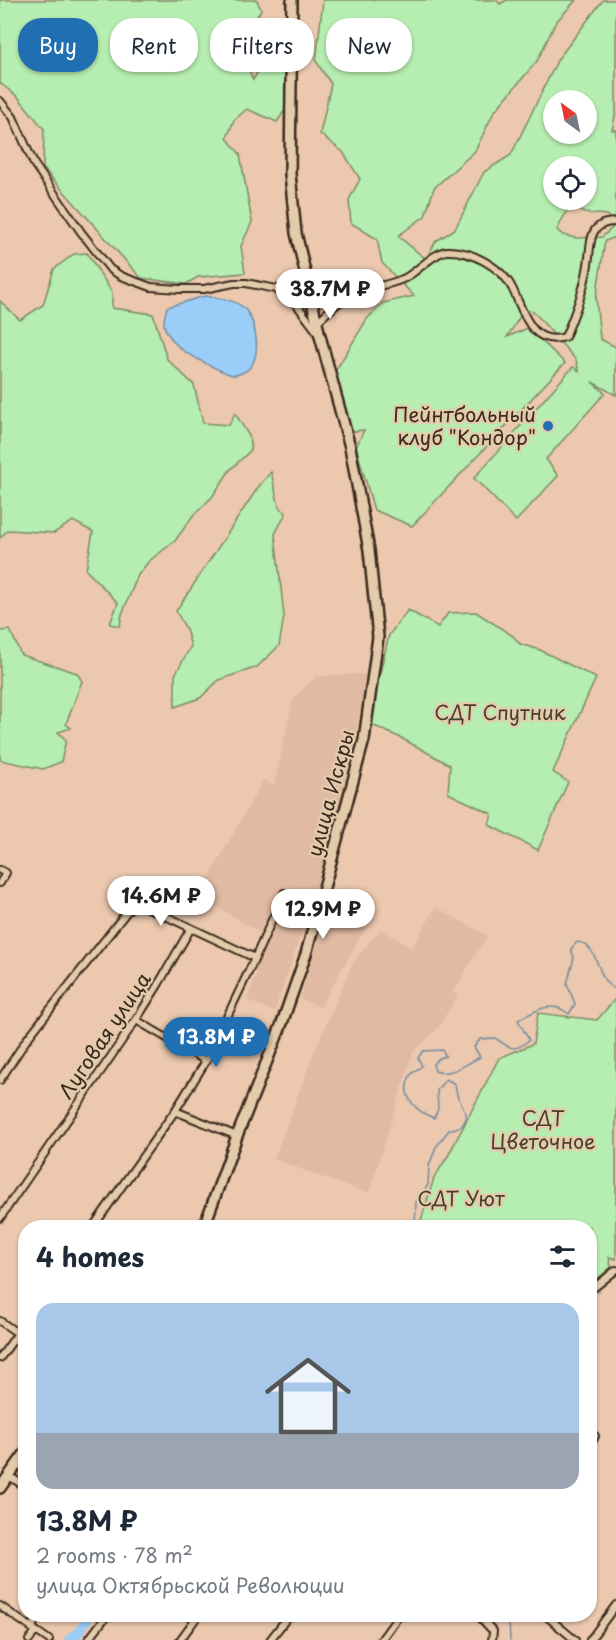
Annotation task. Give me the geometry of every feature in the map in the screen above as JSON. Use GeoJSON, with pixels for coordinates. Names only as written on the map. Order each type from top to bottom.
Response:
{"type":"FeatureCollection","features":[{"type":"Feature","properties":{"kind":"main road","name":"улица Искры"},"geometry":{"type":"LineString","coordinates":[[207,1220],[281,1026],[306,954],[364,740],[378,637],[369,550],[352,457],[296,234],[290,174],[292,0]]}},
{"type":"Feature","properties":{"kind":"main road"},"geometry":{"type":"LineString","coordinates":[[0,1488],[18,1463]]}},
{"type":"Feature","properties":{"kind":"street"},"geometry":{"type":"LineString","coordinates":[[0,101],[13,117],[34,164],[81,232],[111,269],[121,276],[151,287],[204,289],[246,283],[276,289],[297,305],[320,336]]}},
{"type":"Feature","properties":{"kind":"street"},"geometry":{"type":"LineString","coordinates":[[317,322],[338,303],[357,292],[386,286],[408,277],[423,264],[446,251],[471,254],[492,265],[512,286],[523,315],[536,332],[554,340],[565,337],[587,277],[592,237],[596,229],[606,222],[616,222]]}},
{"type":"Feature","properties":{"kind":"street"},"geometry":{"type":"LineString","coordinates":[[0,883],[3,872]]}},
{"type":"Feature","properties":{"kind":"street"},"geometry":{"type":"LineString","coordinates":[[98,1220],[175,1111],[206,1061],[284,893],[318,910]]}},
{"type":"Feature","properties":{"kind":"street"},"geometry":{"type":"LineString","coordinates":[[0,1080],[27,1039],[129,909],[135,905],[142,905],[255,958]]}},
{"type":"Feature","properties":{"kind":"street","name":"Луговая улица"},"geometry":{"type":"LineString","coordinates":[[0,1218],[136,1020],[191,928]]}},
{"type":"Feature","properties":{"kind":"street"},"geometry":{"type":"LineString","coordinates":[[136,1020],[206,1061]]}},
{"type":"Feature","properties":{"kind":"street"},"geometry":{"type":"LineString","coordinates":[[175,1111],[237,1136]]}},
{"type":"Feature","properties":{"kind":"street"},"geometry":{"type":"LineString","coordinates":[[597,1285],[616,1270]]}},
{"type":"Feature","properties":{"kind":"street"},"geometry":{"type":"LineString","coordinates":[[0,1321],[18,1333],[0,1358]]}},
{"type":"Feature","properties":{"kind":"street"},"geometry":{"type":"LineString","coordinates":[[9,1476],[18,1482]]}},
{"type":"Feature","properties":{"kind":"street"},"geometry":{"type":"LineString","coordinates":[[590,1640],[616,1605]]}},
{"type":"Feature","properties":{"kind":"street"},"geometry":{"type":"LineString","coordinates":[[0,1606],[18,1618]]}},
{"type":"Feature","properties":{"kind":"street"},"geometry":{"type":"LineString","coordinates":[[24,1622],[49,1640]]}},
{"type":"Feature","properties":{"kind":"street"},"geometry":{"type":"LineString","coordinates":[[30,1640],[36,1622]]}},
{"type":"Feature","properties":{"kind":"street"},"geometry":{"type":"LineString","coordinates":[[88,1640],[102,1622]]}},
{"type":"Feature","properties":{"kind":"street"},"geometry":{"type":"LineString","coordinates":[[180,1640],[193,1622]]}},
{"type":"Feature","properties":{"kind":"street"},"geometry":{"type":"LineString","coordinates":[[270,1640],[284,1622]]}},
{"type":"Feature","properties":{"kind":"street"},"geometry":{"type":"LineString","coordinates":[[381,1640],[394,1622]]}},
{"type":"Feature","properties":{"kind":"street"},"geometry":{"type":"LineString","coordinates":[[485,1622],[493,1631],[492,1640]]}},
{"type":"Feature","properties":{"kind":"street"},"geometry":{"type":"LineString","coordinates":[[554,1622],[576,1640]]}},
{"type":"Feature","properties":{"kind":"shaded area"},"geometry":{"type":"Polygon","coordinates":[[[366,674],[354,742],[338,811],[323,812],[333,828],[314,899],[311,900],[282,888],[261,933],[199,896],[263,780],[274,785],[293,699],[316,676],[366,674]]]}},
{"type":"Feature","properties":{"kind":"shaded area"},"geometry":{"type":"Polygon","coordinates":[[[331,893],[376,910],[320,1007],[300,999],[331,893]]]}},
{"type":"Feature","properties":{"kind":"shaded area"},"geometry":{"type":"Polygon","coordinates":[[[282,903],[308,914],[274,1012],[247,1000],[257,973],[253,971],[282,903]]]}},
{"type":"Feature","properties":{"kind":"shaded area"},"geometry":{"type":"Polygon","coordinates":[[[436,907],[487,936],[453,992],[458,995],[438,1028],[413,1052],[369,1193],[274,1159],[313,1055],[353,962],[381,929],[412,948],[436,907]]]}},
{"type":"Feature","properties":{"kind":"green space"},"geometry":{"type":"Polygon","coordinates":[[[0,0],[257,0],[261,10],[256,18],[210,18],[210,72],[250,72],[253,80],[258,72],[286,72],[287,107],[277,122],[247,109],[234,120],[227,138],[240,154],[252,222],[241,246],[245,273],[198,277],[186,284],[141,278],[43,168],[44,129],[18,97],[0,83],[0,0]]]}},
{"type":"Feature","properties":{"kind":"green space"},"geometry":{"type":"Polygon","coordinates":[[[323,0],[496,0],[500,4],[507,0],[576,0],[556,22],[537,61],[494,112],[475,151],[434,188],[425,216],[398,236],[426,259],[436,241],[455,229],[484,172],[511,155],[558,59],[603,0],[616,0],[616,111],[612,130],[616,130],[616,237],[605,241],[596,298],[600,339],[616,347],[616,395],[592,382],[605,393],[546,459],[558,476],[516,521],[474,478],[573,367],[579,371],[576,360],[534,312],[524,310],[507,337],[528,328],[565,363],[412,526],[374,510],[356,447],[364,430],[349,432],[334,373],[367,319],[383,303],[414,296],[382,263],[377,239],[351,223],[349,200],[360,179],[343,152],[320,134],[331,84],[316,61],[323,0]]]}},
{"type":"Feature","properties":{"kind":"green space"},"geometry":{"type":"Polygon","coordinates":[[[87,253],[112,292],[112,308],[153,314],[167,359],[194,385],[203,423],[229,425],[235,413],[249,436],[251,450],[230,470],[212,497],[192,517],[175,541],[149,561],[138,575],[122,614],[120,626],[110,624],[118,603],[86,570],[93,532],[73,521],[54,533],[8,530],[0,538],[0,301],[20,320],[43,305],[54,269],[74,254],[87,253]]]}},
{"type":"Feature","properties":{"kind":"green space"},"geometry":{"type":"Polygon","coordinates":[[[271,472],[279,507],[286,513],[275,534],[284,616],[279,646],[257,667],[219,680],[200,698],[175,707],[175,675],[191,646],[186,629],[176,611],[259,486],[271,472]]]}},
{"type":"Feature","properties":{"kind":"green space","name":"СДТ Спутник"},"geometry":{"type":"Polygon","coordinates":[[[408,610],[438,627],[448,613],[476,612],[513,636],[520,644],[540,650],[596,678],[553,772],[568,782],[538,850],[489,825],[492,814],[448,793],[450,765],[368,723],[389,635],[408,610]]]}},
{"type":"Feature","properties":{"kind":"green space"},"geometry":{"type":"Polygon","coordinates":[[[10,630],[21,655],[77,673],[82,681],[66,724],[71,728],[58,732],[66,740],[61,762],[43,769],[0,760],[0,631],[10,630]]]}},
{"type":"Feature","properties":{"kind":"green space","name":"СДТ Цветочное"},"geometry":{"type":"Polygon","coordinates":[[[616,998],[616,1259],[609,1257],[611,1267],[597,1280],[597,1220],[421,1220],[434,1178],[448,1156],[499,1058],[533,1044],[538,1013],[597,1020],[616,998]]]}},
{"type":"Feature","properties":{"kind":"water"},"geometry":{"type":"Polygon","coordinates":[[[205,296],[236,303],[249,314],[255,330],[255,358],[246,371],[240,374],[233,375],[222,371],[190,355],[173,341],[166,331],[164,318],[167,307],[205,296]]]}},
{"type":"Feature","properties":{"kind":"waterway"},"geometry":{"type":"LineString","coordinates":[[415,1220],[416,1202],[428,1185],[429,1166],[436,1147],[449,1130],[462,1126],[467,1116],[457,1095],[455,1084],[446,1079],[437,1090],[438,1109],[434,1118],[422,1112],[412,1102],[408,1096],[407,1083],[411,1075],[422,1066],[418,1058],[423,1051],[442,1050],[446,1056],[439,1058],[433,1064],[435,1071],[452,1071],[480,1057],[474,1047],[480,1039],[495,1038],[512,1048],[524,1044],[529,1040],[518,1020],[531,1013],[544,1008],[556,1007],[569,1014],[575,1004],[567,984],[574,957],[571,949],[577,942],[586,945],[591,950],[606,982],[616,989]]}},
{"type":"Feature","properties":{"kind":"waterway"},"geometry":{"type":"LineString","coordinates":[[69,1640],[79,1632],[85,1622]]}},
{"type":"Feature","properties":{"kind":"waterway"},"geometry":{"type":"LineString","coordinates":[[509,1622],[510,1640]]}},
{"type":"Feature","properties":{"kind":"place","name":"Пейнтбольный клуб \"Кондор\""},"geometry":{"type":"Point","coordinates":[548,426]}},
{"type":"Feature","properties":{"kind":"park label","name":"СДТ Уют"},"geometry":{"type":"Point","coordinates":[461,1198]}}]}
